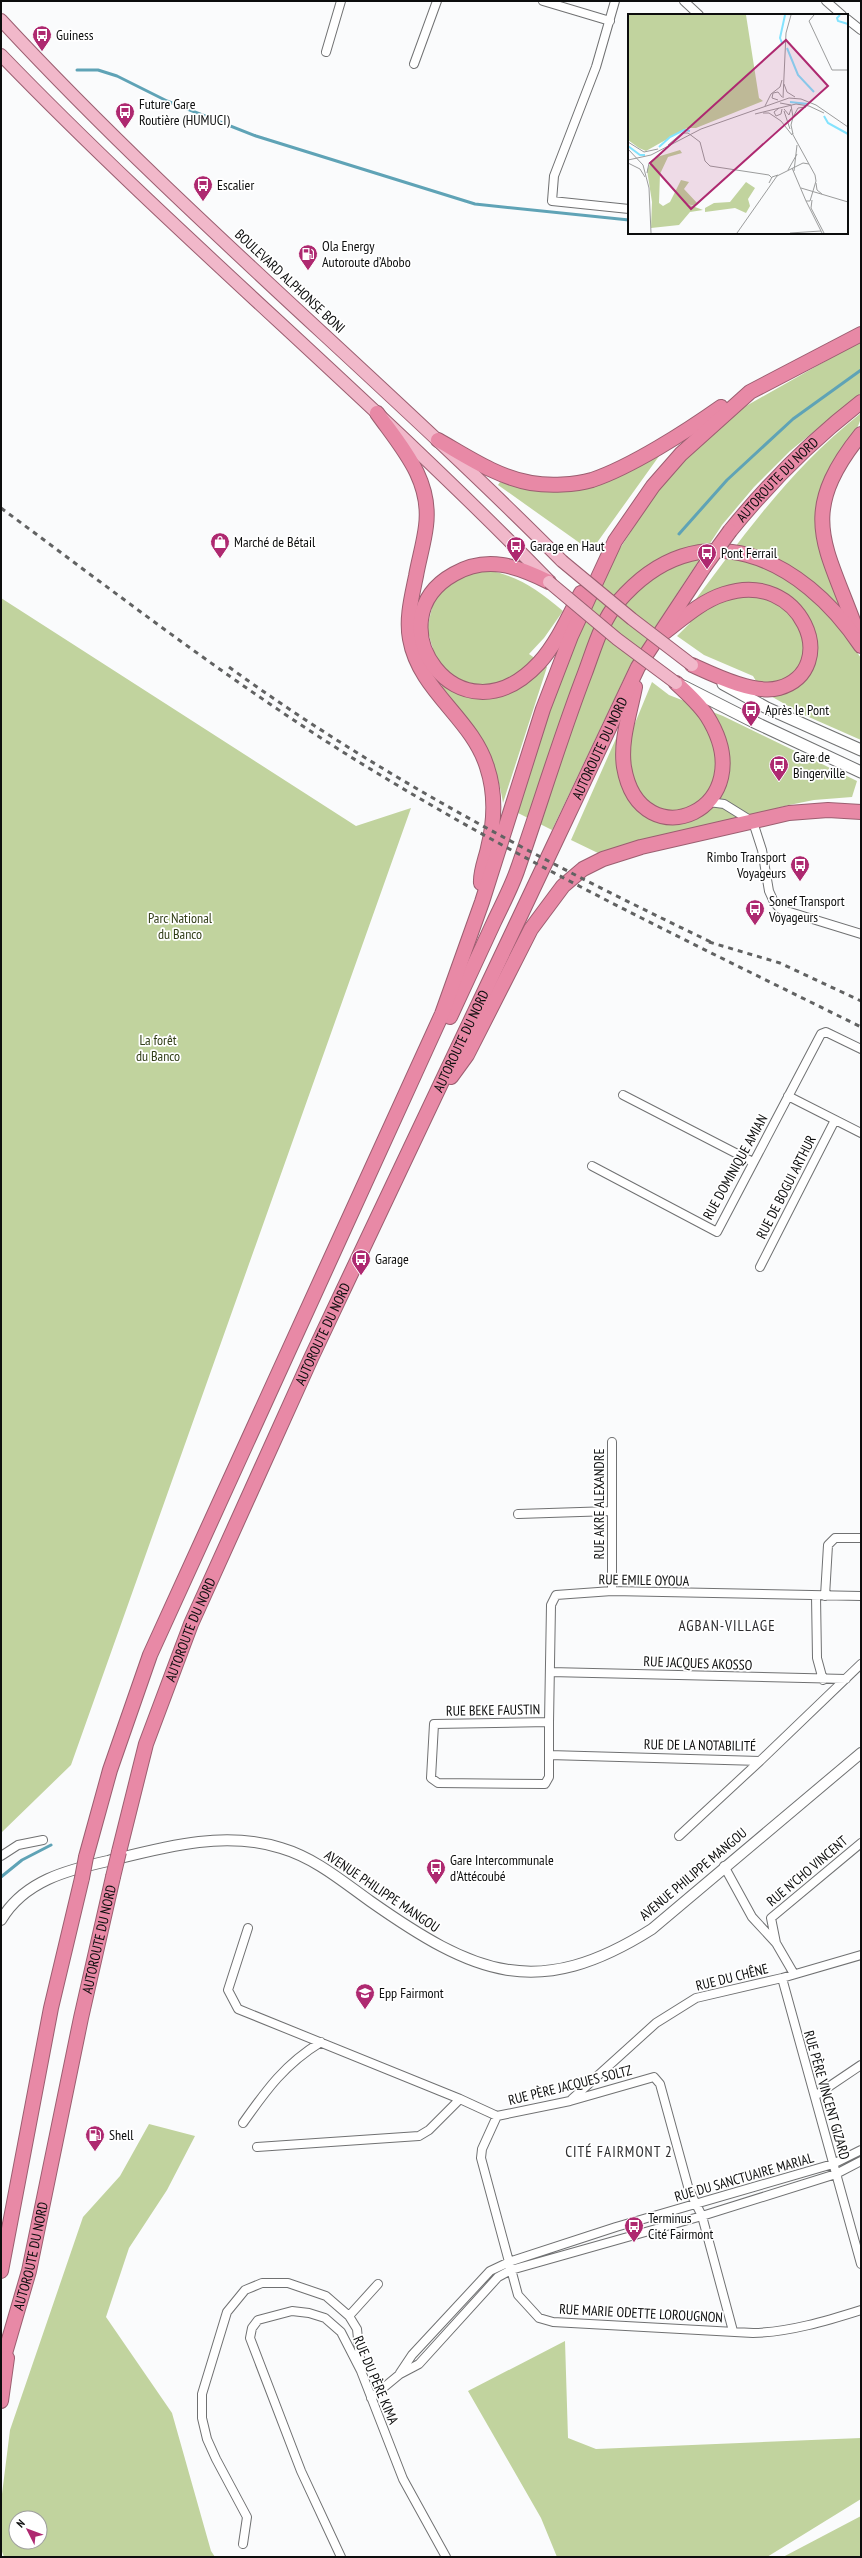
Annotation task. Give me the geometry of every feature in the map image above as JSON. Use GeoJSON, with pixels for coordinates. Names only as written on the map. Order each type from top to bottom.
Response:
{"type":"FeatureCollection","features":[{"type":"Feature","properties":{"kind":"highway","name":"AUTOROUTE DU NORD"},"geometry":{"type":"LineString","coordinates":[[1,2272],[51,2008],[86,1858],[115,1755],[150,1655],[282,1362],[385,1142],[442,1014],[482,902],[543,709],[571,636],[615,541],[653,486],[681,454],[750,392],[861,334]]}},
{"type":"Feature","properties":{"kind":"highway"},"geometry":{"type":"LineString","coordinates":[[438,440],[503,475],[532,483],[569,484],[591,480],[624,465],[750,392]]}},
{"type":"Feature","properties":{"kind":"highway","name":"AUTOROUTE DU NORD"},"geometry":{"type":"LineString","coordinates":[[1,2367],[9,2344],[29,2271],[81,2018],[113,1877],[146,1744],[191,1624],[312,1356],[638,667],[655,639],[704,567],[730,531],[760,494],[834,423],[861,402]]}},
{"type":"Feature","properties":{"kind":"highway"},"geometry":{"type":"LineString","coordinates":[[377,413],[418,473],[427,501],[426,526],[409,615],[410,638],[414,658],[423,675],[477,746],[487,765],[492,784],[493,818],[480,880],[482,902]]}},
{"type":"Feature","properties":{"kind":"highway"},"geometry":{"type":"LineString","coordinates":[[861,434],[834,472],[825,494],[822,513],[822,535],[827,557],[861,645]]}},
{"type":"Feature","properties":{"kind":"highway"},"geometry":{"type":"LineString","coordinates":[[549,582],[508,564],[477,564],[449,577],[429,596],[423,613],[423,645],[430,664],[444,678],[473,692],[491,692],[509,685],[522,677],[539,663],[551,645],[595,565],[615,541]]}},
{"type":"Feature","properties":{"kind":"highway"},"geometry":{"type":"LineString","coordinates":[[385,1142],[450,1016],[516,874],[577,693],[600,631],[623,597],[654,569],[674,558],[717,552],[747,554],[784,569],[816,591],[848,625],[861,645]]}},
{"type":"Feature","properties":{"kind":"highway"},"geometry":{"type":"LineString","coordinates":[[655,639],[707,602],[723,594],[748,589],[762,590],[785,601],[804,621],[809,634],[810,645],[808,660],[802,672],[791,682],[778,688],[748,687],[692,665]]}},
{"type":"Feature","properties":{"kind":"highway"},"geometry":{"type":"LineString","coordinates":[[638,667],[622,749],[627,781],[633,794],[651,812],[672,817],[685,817],[695,813],[709,802],[720,784],[723,769],[720,751],[707,716],[676,683]]}},
{"type":"Feature","properties":{"kind":"highway"},"geometry":{"type":"LineString","coordinates":[[433,1101],[467,1055],[531,929],[563,886],[583,869],[603,858],[641,847],[805,811],[861,812]]}},
{"type":"Feature","properties":{"kind":"highway"},"geometry":{"type":"LineString","coordinates":[[1,2401],[9,2344]]}},
{"type":"Feature","properties":{"kind":"main road","name":"BOULEVARD ALPHONSE BONI"},"geometry":{"type":"LineString","coordinates":[[1,20],[46,68],[129,150],[491,489],[562,561],[632,619],[692,665]]}},
{"type":"Feature","properties":{"kind":"main road"},"geometry":{"type":"LineString","coordinates":[[1,55],[170,222],[377,413],[549,582],[606,630],[676,683],[754,722],[861,772]]}},
{"type":"Feature","properties":{"kind":"main road"},"geometry":{"type":"LineString","coordinates":[[692,665],[767,708],[861,750]]}},
{"type":"Feature","properties":{"kind":"street"},"geometry":{"type":"LineString","coordinates":[[326,52],[341,1]]}},
{"type":"Feature","properties":{"kind":"street"},"geometry":{"type":"LineString","coordinates":[[414,64],[437,1]]}},
{"type":"Feature","properties":{"kind":"street"},"geometry":{"type":"LineString","coordinates":[[544,1],[610,21]]}},
{"type":"Feature","properties":{"kind":"street"},"geometry":{"type":"LineString","coordinates":[[615,1],[596,67],[554,176],[552,201],[628,209]]}},
{"type":"Feature","properties":{"kind":"street"},"geometry":{"type":"LineString","coordinates":[[684,1],[698,14]]}},
{"type":"Feature","properties":{"kind":"street"},"geometry":{"type":"LineString","coordinates":[[826,1],[841,14]]}},
{"type":"Feature","properties":{"kind":"street"},"geometry":{"type":"LineString","coordinates":[[848,20],[861,30]]}},
{"type":"Feature","properties":{"kind":"street"},"geometry":{"type":"LineString","coordinates":[[709,802],[724,804],[753,822],[762,850],[769,891],[774,902],[780,908],[861,934]]}},
{"type":"Feature","properties":{"kind":"street","name":"RUE DOMINIQUE AMIAN"},"geometry":{"type":"LineString","coordinates":[[592,1166],[717,1232],[788,1096],[824,1032],[861,1049]]}},
{"type":"Feature","properties":{"kind":"street"},"geometry":{"type":"LineString","coordinates":[[623,1095],[753,1162]]}},
{"type":"Feature","properties":{"kind":"street"},"geometry":{"type":"LineString","coordinates":[[788,1096],[861,1133]]}},
{"type":"Feature","properties":{"kind":"street","name":"RUE DE BOGUI ARTHUR"},"geometry":{"type":"LineString","coordinates":[[760,1267],[835,1120]]}},
{"type":"Feature","properties":{"kind":"street","name":"RUE AKRE ALEXANDRE"},"geometry":{"type":"LineString","coordinates":[[612,1442],[612,1591]]}},
{"type":"Feature","properties":{"kind":"street"},"geometry":{"type":"LineString","coordinates":[[518,1514],[611,1511]]}},
{"type":"Feature","properties":{"kind":"street"},"geometry":{"type":"LineString","coordinates":[[825,1596],[828,1546],[835,1538],[861,1538]]}},
{"type":"Feature","properties":{"kind":"street","name":"RUE EMILE OYOUA"},"geometry":{"type":"LineString","coordinates":[[549,1722],[551,1605],[556,1594],[612,1591],[861,1596]]}},
{"type":"Feature","properties":{"kind":"street"},"geometry":{"type":"LineString","coordinates":[[816,1596],[817,1658],[823,1680]]}},
{"type":"Feature","properties":{"kind":"street","name":"RUE DE LA NOTABILITÉ"},"geometry":{"type":"LineString","coordinates":[[549,1755],[760,1761],[861,1664]]}},
{"type":"Feature","properties":{"kind":"street","name":"RUE JACQUES AKOSSO"},"geometry":{"type":"LineString","coordinates":[[550,1672],[823,1680],[846,1679]]}},
{"type":"Feature","properties":{"kind":"street","name":"RUE BEKE FAUSTIN"},"geometry":{"type":"LineString","coordinates":[[549,1722],[549,1777],[544,1784],[438,1783],[431,1778],[434,1724],[549,1722]]}},
{"type":"Feature","properties":{"kind":"street","name":"AVENUE PHILIPPE MANGOU"},"geometry":{"type":"LineString","coordinates":[[1,1920],[8,1909],[26,1892],[66,1870],[206,1841],[249,1840],[281,1848],[316,1863],[425,1938],[469,1960],[494,1968],[540,1971],[579,1965],[623,1947],[652,1929],[724,1866],[861,1753]]}},
{"type":"Feature","properties":{"kind":"street"},"geometry":{"type":"LineString","coordinates":[[679,1836],[760,1761]]}},
{"type":"Feature","properties":{"kind":"street"},"geometry":{"type":"LineString","coordinates":[[1,1856],[18,1845],[43,1840]]}},
{"type":"Feature","properties":{"kind":"street","name":"RUE N'CHO VINCENT"},"geometry":{"type":"LineString","coordinates":[[776,1943],[771,1918],[861,1843]]}},
{"type":"Feature","properties":{"kind":"street"},"geometry":{"type":"LineString","coordinates":[[724,1866],[752,1917],[776,1943],[794,1974]]}},
{"type":"Feature","properties":{"kind":"street","name":"RUE PÈRE JACQUES SOLTZ"},"geometry":{"type":"LineString","coordinates":[[248,1928],[228,1990],[236,2007],[460,2098],[498,2116],[570,2101],[654,2077],[660,2084],[690,2190],[702,2216],[733,2331]]}},
{"type":"Feature","properties":{"kind":"street","name":"RUE DU CHÊNE"},"geometry":{"type":"LineString","coordinates":[[570,2101],[656,2023],[677,2008],[696,1998],[782,1978],[861,1955]]}},
{"type":"Feature","properties":{"kind":"street","name":"RUE PÈRE VINCENT GIZARD"},"geometry":{"type":"LineString","coordinates":[[782,1978],[861,2264]]}},
{"type":"Feature","properties":{"kind":"street"},"geometry":{"type":"LineString","coordinates":[[243,2123],[282,2071],[301,2054],[321,2042]]}},
{"type":"Feature","properties":{"kind":"street"},"geometry":{"type":"LineString","coordinates":[[815,2096],[861,2065]]}},
{"type":"Feature","properties":{"kind":"street"},"geometry":{"type":"LineString","coordinates":[[257,2147],[419,2136],[433,2126],[460,2098]]}},
{"type":"Feature","properties":{"kind":"street","name":"RUE MARIE ODETTE LOROUGNON"},"geometry":{"type":"LineString","coordinates":[[498,2116],[482,2149],[481,2158],[518,2295],[539,2318],[553,2322],[775,2332],[821,2322],[861,2310]]}},
{"type":"Feature","properties":{"kind":"street","name":"RUE DU SANCTUAIRE MARIAL"},"geometry":{"type":"LineString","coordinates":[[510,2266],[616,2227],[833,2164],[861,2150]]}},
{"type":"Feature","properties":{"kind":"street","name":"RUE DU SANCTUAIRE MARIAL"},"geometry":{"type":"LineString","coordinates":[[371,2398],[400,2374],[412,2355],[490,2271],[619,2239],[702,2216],[836,2174],[861,2161]]}},
{"type":"Feature","properties":{"kind":"street"},"geometry":{"type":"LineString","coordinates":[[616,2227],[619,2239]]}},
{"type":"Feature","properties":{"kind":"street"},"geometry":{"type":"LineString","coordinates":[[243,2544],[247,2517],[216,2459],[207,2439],[202,2418],[202,2394],[228,2312],[245,2290],[262,2283],[288,2284],[326,2296],[349,2316],[357,2329],[360,2341],[361,2371]]}},
{"type":"Feature","properties":{"kind":"street"},"geometry":{"type":"LineString","coordinates":[[349,2316],[378,2284]]}},
{"type":"Feature","properties":{"kind":"street","name":"RUE DU PÈRE KIMA"},"geometry":{"type":"LineString","coordinates":[[340,2557],[301,2471],[250,2338],[252,2328],[258,2320],[292,2311],[309,2312],[325,2318],[341,2332],[361,2371],[403,2479],[446,2557]]}},
{"type":"Feature","properties":{"kind":"green space"},"geometry":{"type":"Polygon","coordinates":[[[861,341],[861,393],[790,451],[754,487],[722,525],[631,664],[552,830],[518,813],[548,710],[577,640],[615,556],[658,490],[684,458],[712,432],[746,406],[861,341]]]}},
{"type":"Feature","properties":{"kind":"green space"},"geometry":{"type":"Polygon","coordinates":[[[861,413],[859,424],[839,452],[827,475],[820,495],[816,514],[816,532],[826,568],[847,610],[841,629],[861,658],[861,740],[802,714],[762,691],[753,676],[704,655],[677,636],[690,623],[687,611],[767,506],[811,458],[861,413]]]}},
{"type":"Feature","properties":{"kind":"green space"},"geometry":{"type":"Polygon","coordinates":[[[662,452],[591,551],[498,485],[500,482],[536,490],[662,452]]]}},
{"type":"Feature","properties":{"kind":"green space"},"geometry":{"type":"Polygon","coordinates":[[[488,570],[500,573],[528,585],[545,596],[563,611],[544,638],[529,654],[547,667],[503,803],[494,769],[481,742],[473,729],[441,689],[446,672],[436,659],[427,629],[434,599],[463,574],[488,570]]]}},
{"type":"Feature","properties":{"kind":"green space","name":"La forêt du Banco"},"geometry":{"type":"Polygon","coordinates":[[[1,598],[356,826],[411,808],[71,1765],[1,1833],[1,598]]]}},
{"type":"Feature","properties":{"kind":"green space"},"geometry":{"type":"Polygon","coordinates":[[[652,682],[669,695],[723,716],[857,781],[852,797],[814,800],[789,805],[600,854],[571,840],[618,734],[633,728],[652,682]]]}},
{"type":"Feature","properties":{"kind":"green space"},"geometry":{"type":"Polygon","coordinates":[[[149,2124],[195,2136],[167,2190],[129,2248],[106,2317],[172,2413],[211,2551],[215,2557],[4,2557],[1,2549],[1,2502],[10,2430],[83,2217],[120,2176],[149,2124]]]}},
{"type":"Feature","properties":{"kind":"green space"},"geometry":{"type":"Polygon","coordinates":[[[565,2341],[568,2438],[596,2449],[861,2438],[861,2499],[767,2557],[557,2557],[541,2518],[468,2391],[565,2341]]]}},
{"type":"Feature","properties":{"kind":"green space"},"geometry":{"type":"Polygon","coordinates":[[[861,2516],[861,2557],[783,2557],[861,2516]]]}},
{"type":"Feature","properties":{"kind":"waterway"},"geometry":{"type":"LineString","coordinates":[[77,70],[98,70],[117,76],[167,101],[256,136],[475,204],[628,220]]}},
{"type":"Feature","properties":{"kind":"waterway"},"geometry":{"type":"LineString","coordinates":[[679,534],[727,480],[793,419],[861,370]]}},
{"type":"Feature","properties":{"kind":"waterway"},"geometry":{"type":"LineString","coordinates":[[1,1877],[22,1860],[51,1845]]}},
{"type":"Feature","properties":{"kind":"railway"},"geometry":{"type":"LineString","coordinates":[[1,508],[186,645],[280,711],[377,773],[436,808],[556,874],[861,1027]]}},
{"type":"Feature","properties":{"kind":"railway"},"geometry":{"type":"LineString","coordinates":[[229,667],[344,745],[465,816],[650,913],[713,943]]}},
{"type":"Feature","properties":{"kind":"railway"},"geometry":{"type":"LineString","coordinates":[[709,942],[780,963],[861,1001]]}},
{"type":"Feature","properties":{"kind":"place","name":"Guiness"},"geometry":{"type":"Point","coordinates":[42,52]}},
{"type":"Feature","properties":{"kind":"place","name":"Future Gare Routière (HUMUCI)"},"geometry":{"type":"Point","coordinates":[125,129]}},
{"type":"Feature","properties":{"kind":"place","name":"Escalier"},"geometry":{"type":"Point","coordinates":[203,202]}},
{"type":"Feature","properties":{"kind":"place","name":"Ola Energy Autoroute d’Abobo"},"geometry":{"type":"Point","coordinates":[308,271]}},
{"type":"Feature","properties":{"kind":"place","name":"Marché de Bétail"},"geometry":{"type":"Point","coordinates":[220,559]}},
{"type":"Feature","properties":{"kind":"place","name":"Garage en Haut"},"geometry":{"type":"Point","coordinates":[516,563]}},
{"type":"Feature","properties":{"kind":"place","name":"Pont Ferrail"},"geometry":{"type":"Point","coordinates":[707,570]}},
{"type":"Feature","properties":{"kind":"place","name":"Après le Pont"},"geometry":{"type":"Point","coordinates":[751,727]}},
{"type":"Feature","properties":{"kind":"place","name":"Gare de Bingerville"},"geometry":{"type":"Point","coordinates":[779,782]}},
{"type":"Feature","properties":{"kind":"place","name":"Rimbo Transport Voyageurs"},"geometry":{"type":"Point","coordinates":[800,882]}},
{"type":"Feature","properties":{"kind":"place","name":"Sonef Transport Voyageurs"},"geometry":{"type":"Point","coordinates":[755,926]}},
{"type":"Feature","properties":{"kind":"place","name":"Garage"},"geometry":{"type":"Point","coordinates":[361,1276]}},
{"type":"Feature","properties":{"kind":"place","name":"Gare Intercommunale d'Attécoubé"},"geometry":{"type":"Point","coordinates":[436,1885]}},
{"type":"Feature","properties":{"kind":"place","name":"Epp Fairmont"},"geometry":{"type":"Point","coordinates":[365,2010]}},
{"type":"Feature","properties":{"kind":"place","name":"Shell"},"geometry":{"type":"Point","coordinates":[95,2152]}},
{"type":"Feature","properties":{"kind":"place","name":"Terminus Cité Fairmont"},"geometry":{"type":"Point","coordinates":[634,2243]}},
{"type":"Feature","properties":{"kind":"district","name":"AGBAN-VILLAGE"},"geometry":{"type":"Point","coordinates":[727,1625]}},
{"type":"Feature","properties":{"kind":"district","name":"CITÉ FAIRMONT 2"},"geometry":{"type":"Point","coordinates":[619,2151]}},
{"type":"Feature","properties":{"kind":"park label","name":"Parc National du Banco"},"geometry":{"type":"Point","coordinates":[180,926]}}]}
